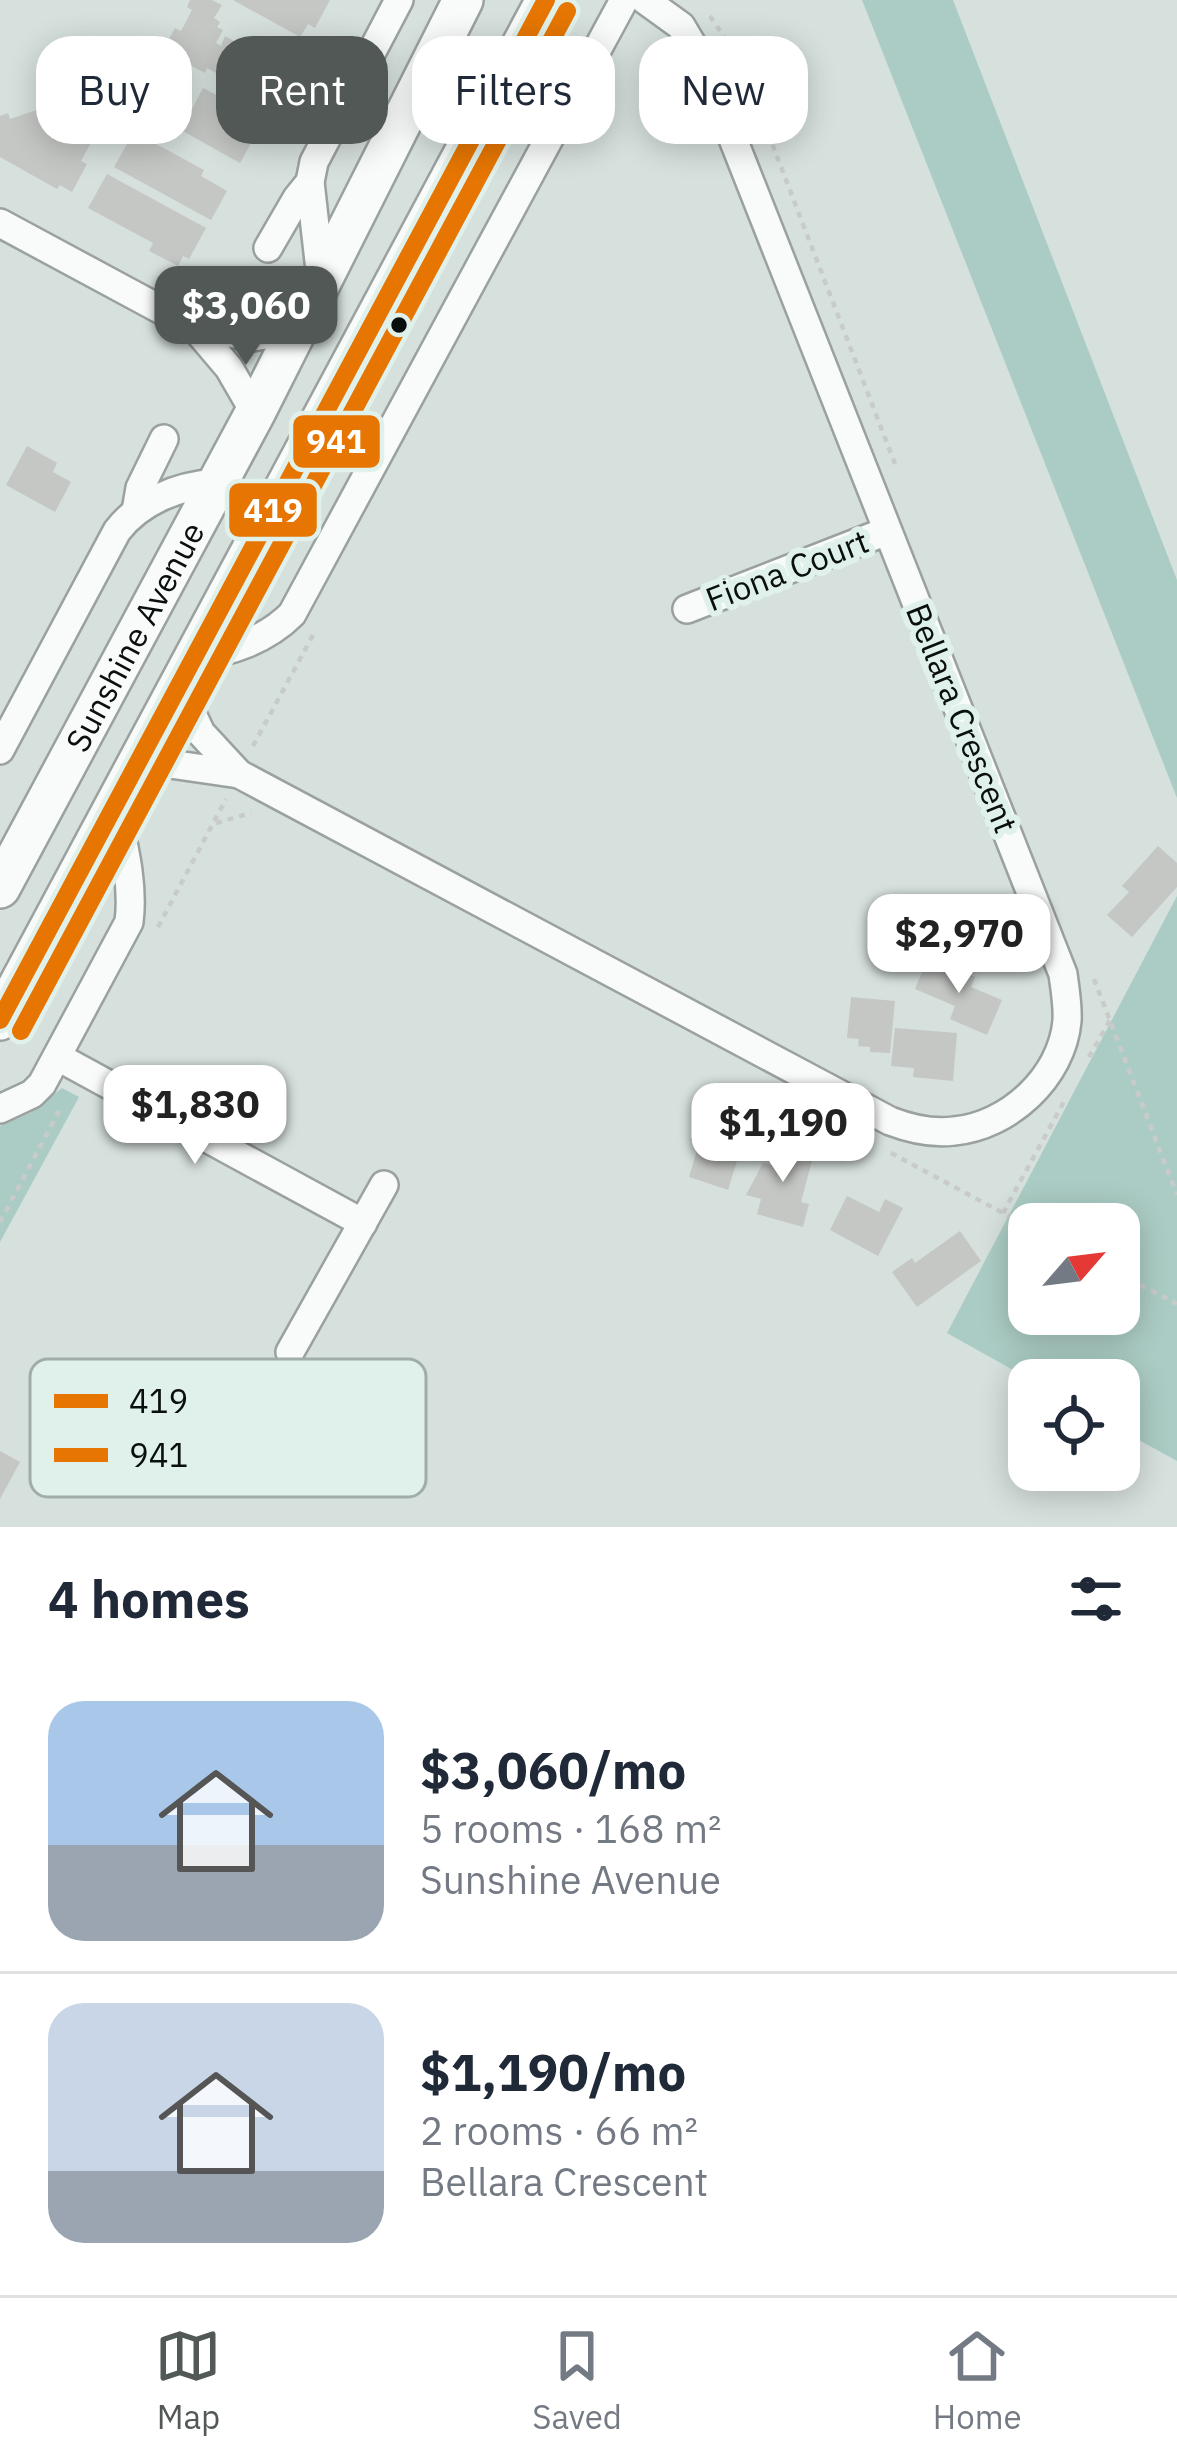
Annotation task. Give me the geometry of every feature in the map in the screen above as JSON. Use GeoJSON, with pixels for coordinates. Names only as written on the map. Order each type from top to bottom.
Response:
{"type":"FeatureCollection","features":[{"type":"Feature","properties":{"kind":"main road","name":"Sunshine Avenue"},"geometry":{"type":"LineString","coordinates":[[0,888],[254,413],[463,0]]}},
{"type":"Feature","properties":{"kind":"main road"},"geometry":{"type":"LineString","coordinates":[[404,115],[484,0]]}},
{"type":"Feature","properties":{"kind":"main road","name":"Sunshine Avenue"},"geometry":{"type":"LineString","coordinates":[[0,1020],[546,0]]}},
{"type":"Feature","properties":{"kind":"street"},"geometry":{"type":"LineString","coordinates":[[321,278],[310,182],[314,162],[399,0]]}},
{"type":"Feature","properties":{"kind":"street"},"geometry":{"type":"LineString","coordinates":[[239,774],[201,733],[187,671],[264,636],[292,614],[624,0]]}},
{"type":"Feature","properties":{"kind":"street","name":"Bellara Crescent"},"geometry":{"type":"LineString","coordinates":[[239,774],[910,1129],[956,1131],[1011,1110],[1041,1083],[1063,1043],[1067,998],[1063,974],[703,63],[681,26],[645,0]]}},
{"type":"Feature","properties":{"kind":"street"},"geometry":{"type":"LineString","coordinates":[[268,248],[310,182]]}},
{"type":"Feature","properties":{"kind":"street"},"geometry":{"type":"LineString","coordinates":[[0,223],[195,328],[254,337],[296,330]]}},
{"type":"Feature","properties":{"kind":"street"},"geometry":{"type":"LineString","coordinates":[[195,328],[230,368],[254,413]]}},
{"type":"Feature","properties":{"kind":"street"},"geometry":{"type":"LineString","coordinates":[[136,512],[140,488],[164,439]]}},
{"type":"Feature","properties":{"kind":"street"},"geometry":{"type":"LineString","coordinates":[[0,750],[117,531],[150,502],[181,489],[215,483]]}},
{"type":"Feature","properties":{"kind":"street","name":"Fiona Court"},"geometry":{"type":"LineString","coordinates":[[687,609],[887,531]]}},
{"type":"Feature","properties":{"kind":"street"},"geometry":{"type":"LineString","coordinates":[[138,763],[239,774]]}},
{"type":"Feature","properties":{"kind":"street"},"geometry":{"type":"LineString","coordinates":[[0,1109],[42,1084],[129,922],[128,872],[115,805]]}},
{"type":"Feature","properties":{"kind":"street"},"geometry":{"type":"LineString","coordinates":[[58,1057],[363,1222]]}},
{"type":"Feature","properties":{"kind":"street"},"geometry":{"type":"LineString","coordinates":[[290,1352],[384,1185]]}},
{"type":"Feature","properties":{"kind":"path"},"geometry":{"type":"LineString","coordinates":[[213,824],[251,812]]}},
{"type":"Feature","properties":{"kind":"path"},"geometry":{"type":"LineString","coordinates":[[1086,1062],[1110,1020],[1177,1195]]}},
{"type":"Feature","properties":{"kind":"path"},"geometry":{"type":"LineString","coordinates":[[1009,1203],[1075,1083]]}},
{"type":"Feature","properties":{"kind":"path"},"geometry":{"type":"LineString","coordinates":[[1140,1285],[1177,1304]]}},
{"type":"Feature","properties":{"kind":"green space"},"geometry":{"type":"Polygon","coordinates":[[[862,0],[953,0],[1177,580],[1177,798],[862,0]]]}},
{"type":"Feature","properties":{"kind":"green space"},"geometry":{"type":"Polygon","coordinates":[[[1177,896],[1177,1461],[1140,1441],[1140,1359],[1008,1359],[1008,1367],[947,1333],[1008,1217],[1008,1335],[1140,1335],[1140,1203],[1015,1203],[1177,896]]]}},
{"type":"Feature","properties":{"kind":"green space"},"geometry":{"type":"Polygon","coordinates":[[[62,1088],[79,1097],[0,1242],[0,1126],[30,1113],[62,1088]]]}},
{"type":"Feature","properties":{"kind":"building"},"geometry":{"type":"Polygon","coordinates":[[[190,0],[222,5],[214,18],[223,30],[216,36],[216,73],[192,66],[192,36],[171,36],[175,28],[181,31],[192,10],[187,7],[190,0]]]}},
{"type":"Feature","properties":{"kind":"building"},"geometry":{"type":"Polygon","coordinates":[[[233,0],[330,0],[315,28],[308,24],[298,36],[233,0]]]}},
{"type":"Feature","properties":{"kind":"building"},"geometry":{"type":"Polygon","coordinates":[[[203,88],[216,95],[216,144],[251,144],[240,163],[192,136],[192,109],[203,88]]]}},
{"type":"Feature","properties":{"kind":"building"},"geometry":{"type":"Polygon","coordinates":[[[36,110],[36,144],[90,144],[81,161],[87,164],[72,192],[60,185],[57,189],[0,157],[0,116],[8,113],[10,119],[36,110]]]}},
{"type":"Feature","properties":{"kind":"building"},"geometry":{"type":"Polygon","coordinates":[[[127,144],[156,144],[204,170],[201,176],[227,191],[211,220],[114,167],[127,144]]]}},
{"type":"Feature","properties":{"kind":"building"},"geometry":{"type":"Polygon","coordinates":[[[107,174],[206,228],[189,259],[183,256],[178,266],[149,251],[153,243],[88,208],[107,174]]]}},
{"type":"Feature","properties":{"kind":"building"},"geometry":{"type":"Polygon","coordinates":[[[27,446],[57,463],[53,472],[71,482],[55,512],[6,485],[27,446]]]}},
{"type":"Feature","properties":{"kind":"building"},"geometry":{"type":"Polygon","coordinates":[[[1158,846],[1177,863],[1177,887],[1132,937],[1107,915],[1129,892],[1122,886],[1158,846]]]}},
{"type":"Feature","properties":{"kind":"building"},"geometry":{"type":"Polygon","coordinates":[[[928,958],[975,977],[971,987],[1002,1000],[987,1035],[950,1019],[955,1006],[915,989],[928,958]]]}},
{"type":"Feature","properties":{"kind":"building"},"geometry":{"type":"Polygon","coordinates":[[[851,997],[895,1001],[890,1053],[870,1052],[870,1047],[858,1046],[859,1039],[847,1038],[851,997]]]}},
{"type":"Feature","properties":{"kind":"building"},"geometry":{"type":"Polygon","coordinates":[[[895,1028],[957,1033],[953,1081],[913,1077],[914,1068],[891,1066],[895,1028]]]}},
{"type":"Feature","properties":{"kind":"building"},"geometry":{"type":"Polygon","coordinates":[[[703,1101],[740,1113],[729,1147],[740,1151],[728,1190],[689,1177],[699,1144],[690,1141],[703,1101]]]}},
{"type":"Feature","properties":{"kind":"building"},"geometry":{"type":"Polygon","coordinates":[[[776,1143],[814,1153],[801,1202],[809,1204],[803,1227],[757,1214],[761,1199],[746,1195],[763,1163],[771,1165],[776,1143]]]}},
{"type":"Feature","properties":{"kind":"building"},"geometry":{"type":"Polygon","coordinates":[[[847,1196],[879,1212],[885,1199],[903,1208],[878,1256],[830,1230],[847,1196]]]}},
{"type":"Feature","properties":{"kind":"building"},"geometry":{"type":"Polygon","coordinates":[[[960,1231],[981,1261],[917,1307],[892,1272],[912,1258],[915,1263],[960,1231]]]}},
{"type":"Feature","properties":{"kind":"building"},"geometry":{"type":"Polygon","coordinates":[[[0,1451],[20,1462],[0,1499],[0,1451]]]}},
{"type":"Feature","properties":{"kind":"transit line","name":"419"},"geometry":{"type":"LineString","coordinates":[[0,1020],[546,0]]}},
{"type":"Feature","properties":{"kind":"transit line","name":"941"},"geometry":{"type":"LineString","coordinates":[[21,1031],[567,11]]}}]}
